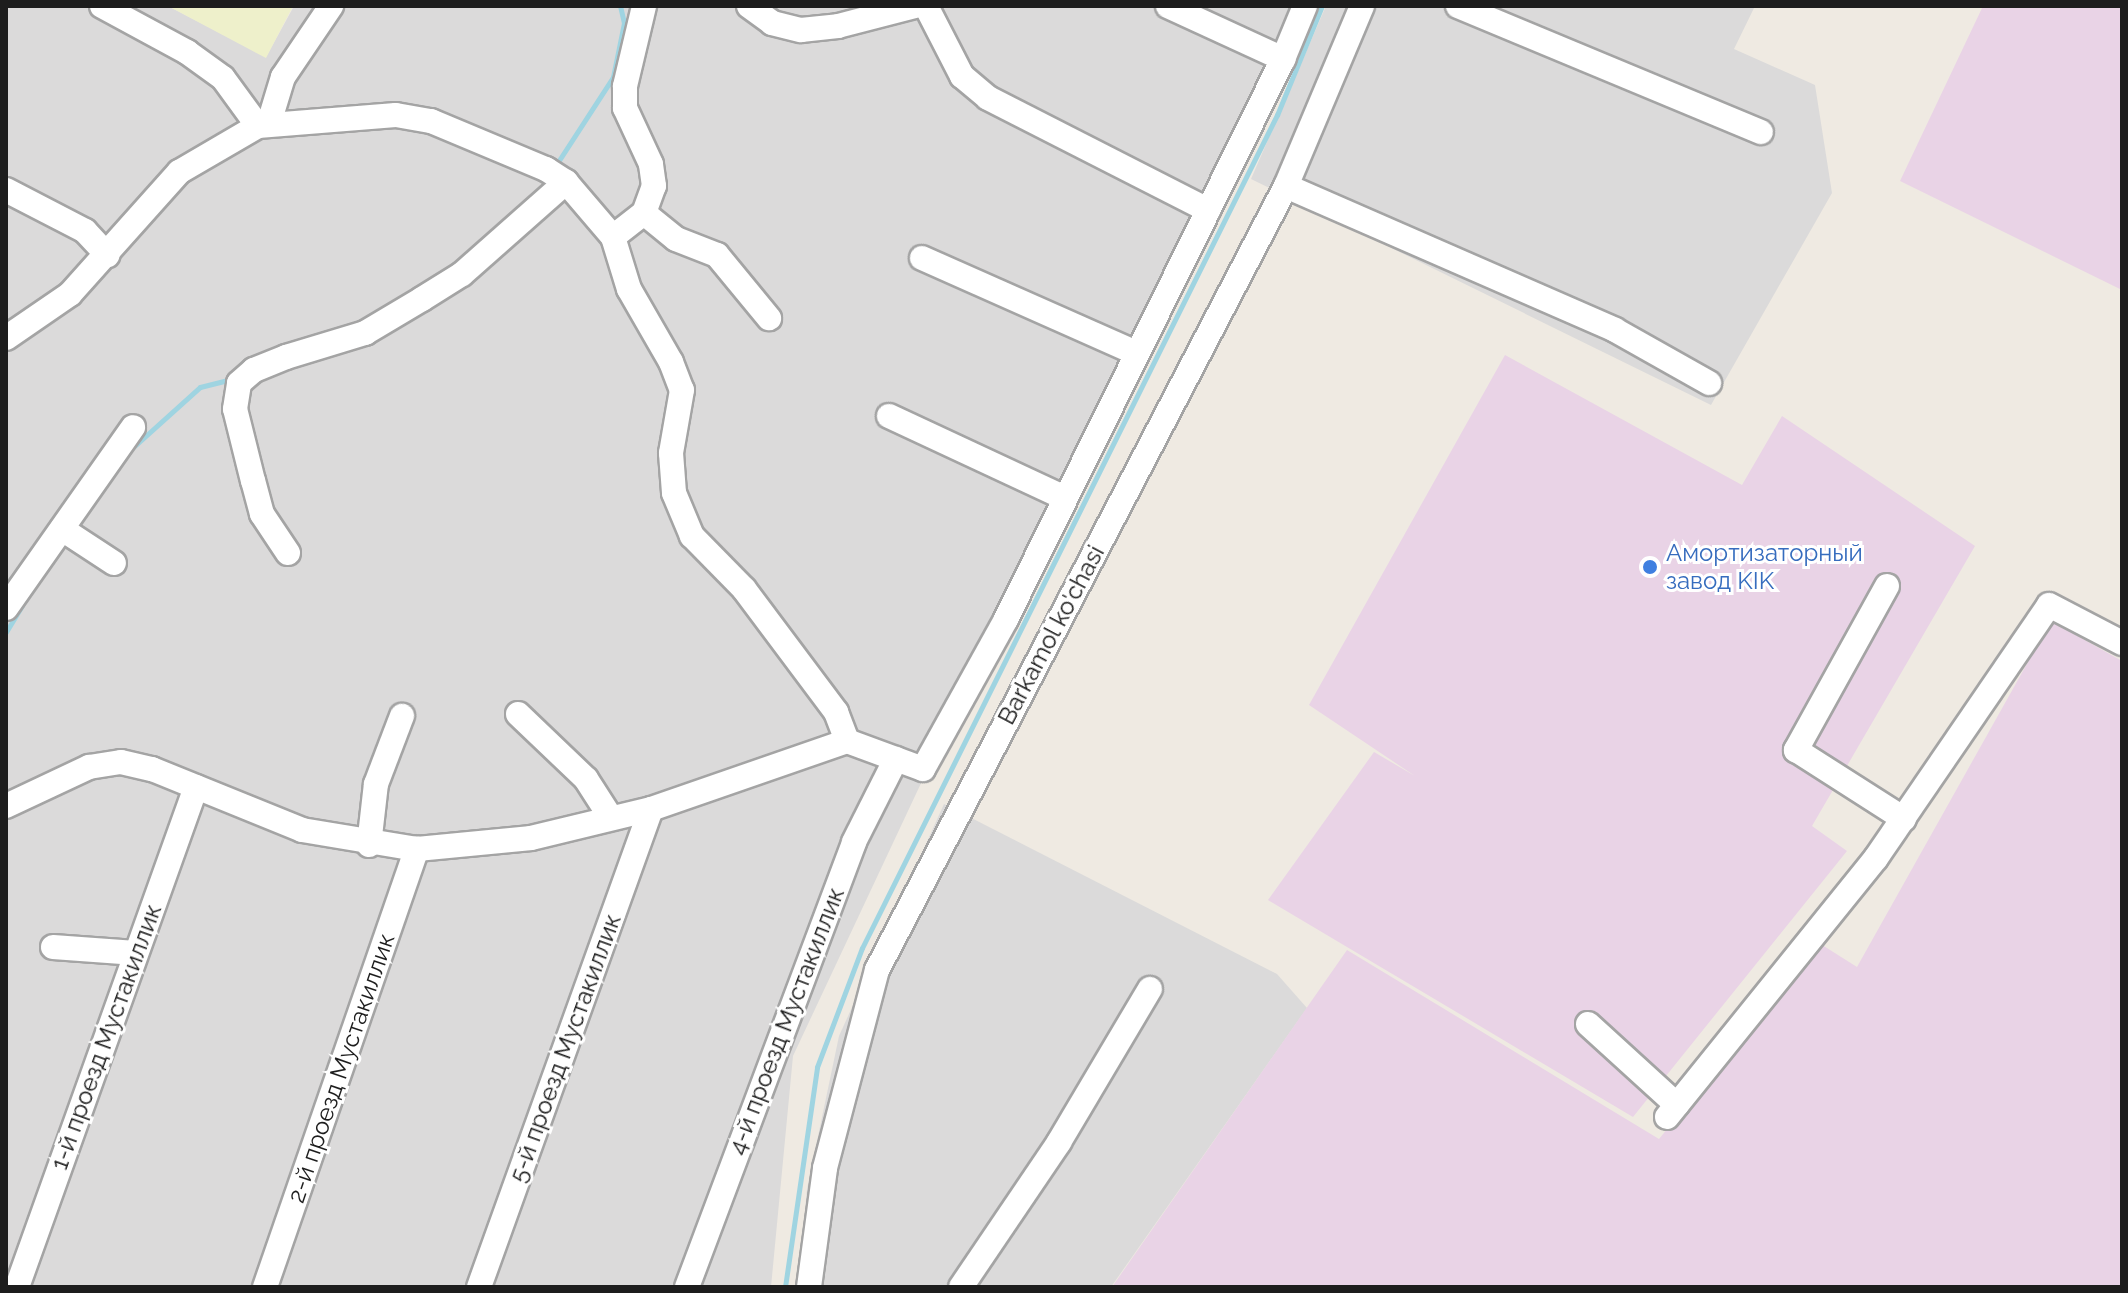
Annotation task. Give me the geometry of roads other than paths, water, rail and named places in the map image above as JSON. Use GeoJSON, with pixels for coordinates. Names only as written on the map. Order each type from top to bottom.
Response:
{"type":"FeatureCollection","features":[{"type":"Feature","properties":{"kind":"street"},"geometry":{"type":"LineString","coordinates":[[102,6],[187,52],[223,78],[263,124]]}},
{"type":"Feature","properties":{"kind":"street"},"geometry":{"type":"LineString","coordinates":[[263,124],[283,77],[331,6]]}},
{"type":"Feature","properties":{"kind":"street"},"geometry":{"type":"LineString","coordinates":[[749,6],[772,23],[801,30],[838,26],[915,6]]}},
{"type":"Feature","properties":{"kind":"street"},"geometry":{"type":"LineString","coordinates":[[926,6],[962,76],[988,98],[1208,210]]}},
{"type":"Feature","properties":{"kind":"street"},"geometry":{"type":"LineString","coordinates":[[1168,6],[1283,59]]}},
{"type":"Feature","properties":{"kind":"street"},"geometry":{"type":"LineString","coordinates":[[6,806],[89,767],[121,762],[196,787],[302,830],[369,845],[417,849],[531,838],[651,809],[847,741],[923,769],[1006,619],[1063,497],[1283,59],[1305,6]]}},
{"type":"Feature","properties":{"kind":"street","name":"Barkamol ko'chasi"},"geometry":{"type":"LineString","coordinates":[[809,1287],[825,1168],[877,970],[1286,186],[1362,6]]}},
{"type":"Feature","properties":{"kind":"street"},"geometry":{"type":"LineString","coordinates":[[1458,6],[1761,132]]}},
{"type":"Feature","properties":{"kind":"street"},"geometry":{"type":"LineString","coordinates":[[613,237],[644,213],[654,186],[651,164],[625,108],[625,86],[645,7]]}},
{"type":"Feature","properties":{"kind":"street"},"geometry":{"type":"LineString","coordinates":[[6,338],[70,294],[179,172],[263,124],[317,125],[396,115],[431,121],[557,175],[613,237],[629,289],[682,390],[671,453],[673,480],[692,536],[744,589],[836,712],[847,741]]}},
{"type":"Feature","properties":{"kind":"street"},"geometry":{"type":"LineString","coordinates":[[288,553],[262,514],[235,409],[239,383],[254,370],[286,357],[365,333],[462,274],[557,175]]}},
{"type":"Feature","properties":{"kind":"street"},"geometry":{"type":"LineString","coordinates":[[1286,186],[1615,330],[1709,383]]}},
{"type":"Feature","properties":{"kind":"street"},"geometry":{"type":"LineString","coordinates":[[6,190],[85,231],[107,255]]}},
{"type":"Feature","properties":{"kind":"street"},"geometry":{"type":"LineString","coordinates":[[644,213],[676,239],[717,255],[769,318]]}},
{"type":"Feature","properties":{"kind":"street"},"geometry":{"type":"LineString","coordinates":[[922,258],[1136,353]]}},
{"type":"Feature","properties":{"kind":"street"},"geometry":{"type":"LineString","coordinates":[[889,416],[1063,497]]}},
{"type":"Feature","properties":{"kind":"street"},"geometry":{"type":"LineString","coordinates":[[6,608],[68,533],[133,427]]}},
{"type":"Feature","properties":{"kind":"street"},"geometry":{"type":"LineString","coordinates":[[68,533],[114,563]]}},
{"type":"Feature","properties":{"kind":"street"},"geometry":{"type":"LineString","coordinates":[[1887,586],[1796,750],[1904,819]]}},
{"type":"Feature","properties":{"kind":"street"},"geometry":{"type":"LineString","coordinates":[[1588,1024],[1672,1111],[1904,819],[2049,605],[2122,643]]}},
{"type":"Feature","properties":{"kind":"street"},"geometry":{"type":"LineString","coordinates":[[518,714],[586,779],[611,818]]}},
{"type":"Feature","properties":{"kind":"street"},"geometry":{"type":"LineString","coordinates":[[369,845],[376,784],[402,716]]}},
{"type":"Feature","properties":{"kind":"street","name":"4-й проезд Мустакиллик"},"geometry":{"type":"LineString","coordinates":[[687,1287],[854,842],[896,759]]}},
{"type":"Feature","properties":{"kind":"street","name":"1-й проезд Мустакиллик"},"geometry":{"type":"LineString","coordinates":[[17,1287],[196,787]]}},
{"type":"Feature","properties":{"kind":"street","name":"5-й проезд Мустакиллик"},"geometry":{"type":"LineString","coordinates":[[479,1287],[651,809]]}},
{"type":"Feature","properties":{"kind":"street","name":"2-й проезд Мустакиллик"},"geometry":{"type":"LineString","coordinates":[[265,1287],[417,849]]}},
{"type":"Feature","properties":{"kind":"street"},"geometry":{"type":"LineString","coordinates":[[53,947],[136,953]]}},
{"type":"Feature","properties":{"kind":"street"},"geometry":{"type":"LineString","coordinates":[[961,1287],[1059,1142],[1150,989]]}},
{"type":"Feature","properties":{"kind":"waterway"},"geometry":{"type":"LineString","coordinates":[[554,168],[613,77],[624,23],[620,6]]}},
{"type":"Feature","properties":{"kind":"waterway"},"geometry":{"type":"LineString","coordinates":[[785,1287],[817,1067],[862,948],[1277,115],[1322,6]]}},
{"type":"Feature","properties":{"kind":"waterway"},"geometry":{"type":"LineString","coordinates":[[353,326],[375,313]]}},
{"type":"Feature","properties":{"kind":"waterway"},"geometry":{"type":"LineString","coordinates":[[130,450],[200,387],[235,378]]}},
{"type":"Feature","properties":{"kind":"waterway"},"geometry":{"type":"LineString","coordinates":[[6,632],[22,605]]}},
{"type":"Feature","properties":{"kind":"place","name":"Амортизаторный завод KIK"},"geometry":{"type":"Point","coordinates":[1650,567]}}]}
